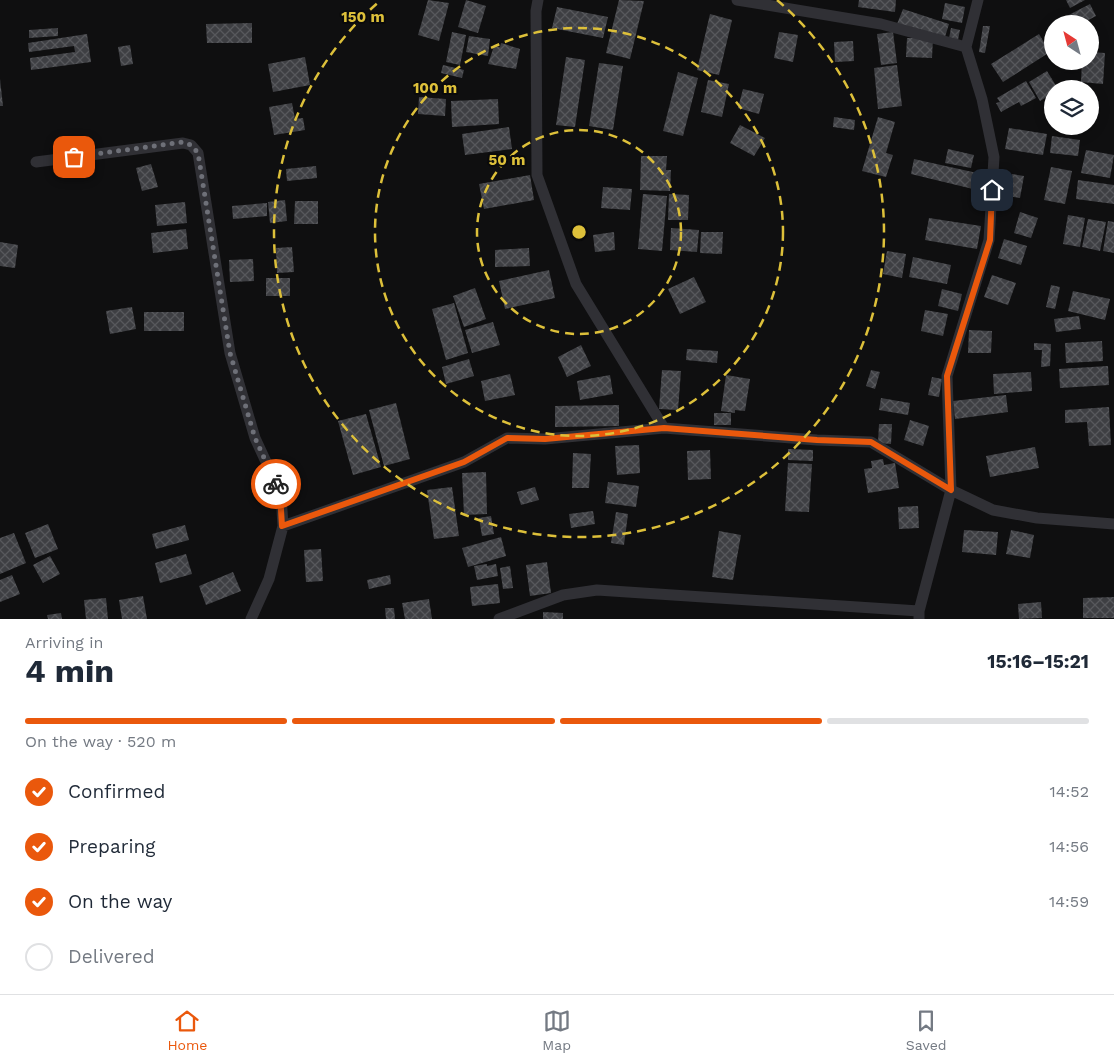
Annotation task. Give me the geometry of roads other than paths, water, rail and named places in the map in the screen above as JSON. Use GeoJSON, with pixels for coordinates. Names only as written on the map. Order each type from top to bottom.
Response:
{"type":"FeatureCollection","features":[{"type":"Feature","properties":{"kind":"street"},"geometry":{"type":"LineString","coordinates":[[538,0],[536,12],[537,175],[576,284],[664,428]]}},
{"type":"Feature","properties":{"kind":"street"},"geometry":{"type":"LineString","coordinates":[[737,0],[881,24],[966,47]]}},
{"type":"Feature","properties":{"kind":"street"},"geometry":{"type":"LineString","coordinates":[[499,619],[563,594],[597,590],[919,615],[951,490],[947,376],[990,240],[994,157],[982,99],[966,47],[978,0]]}},
{"type":"Feature","properties":{"kind":"street"},"geometry":{"type":"LineString","coordinates":[[36,162],[183,142],[191,145],[198,153],[230,353],[255,438],[280,494],[282,526],[269,579],[251,619]]}},
{"type":"Feature","properties":{"kind":"street"},"geometry":{"type":"LineString","coordinates":[[282,526],[464,462],[507,438],[545,439],[664,428],[817,440],[871,442],[951,490],[993,510],[1038,518],[1114,524]]}}]}
